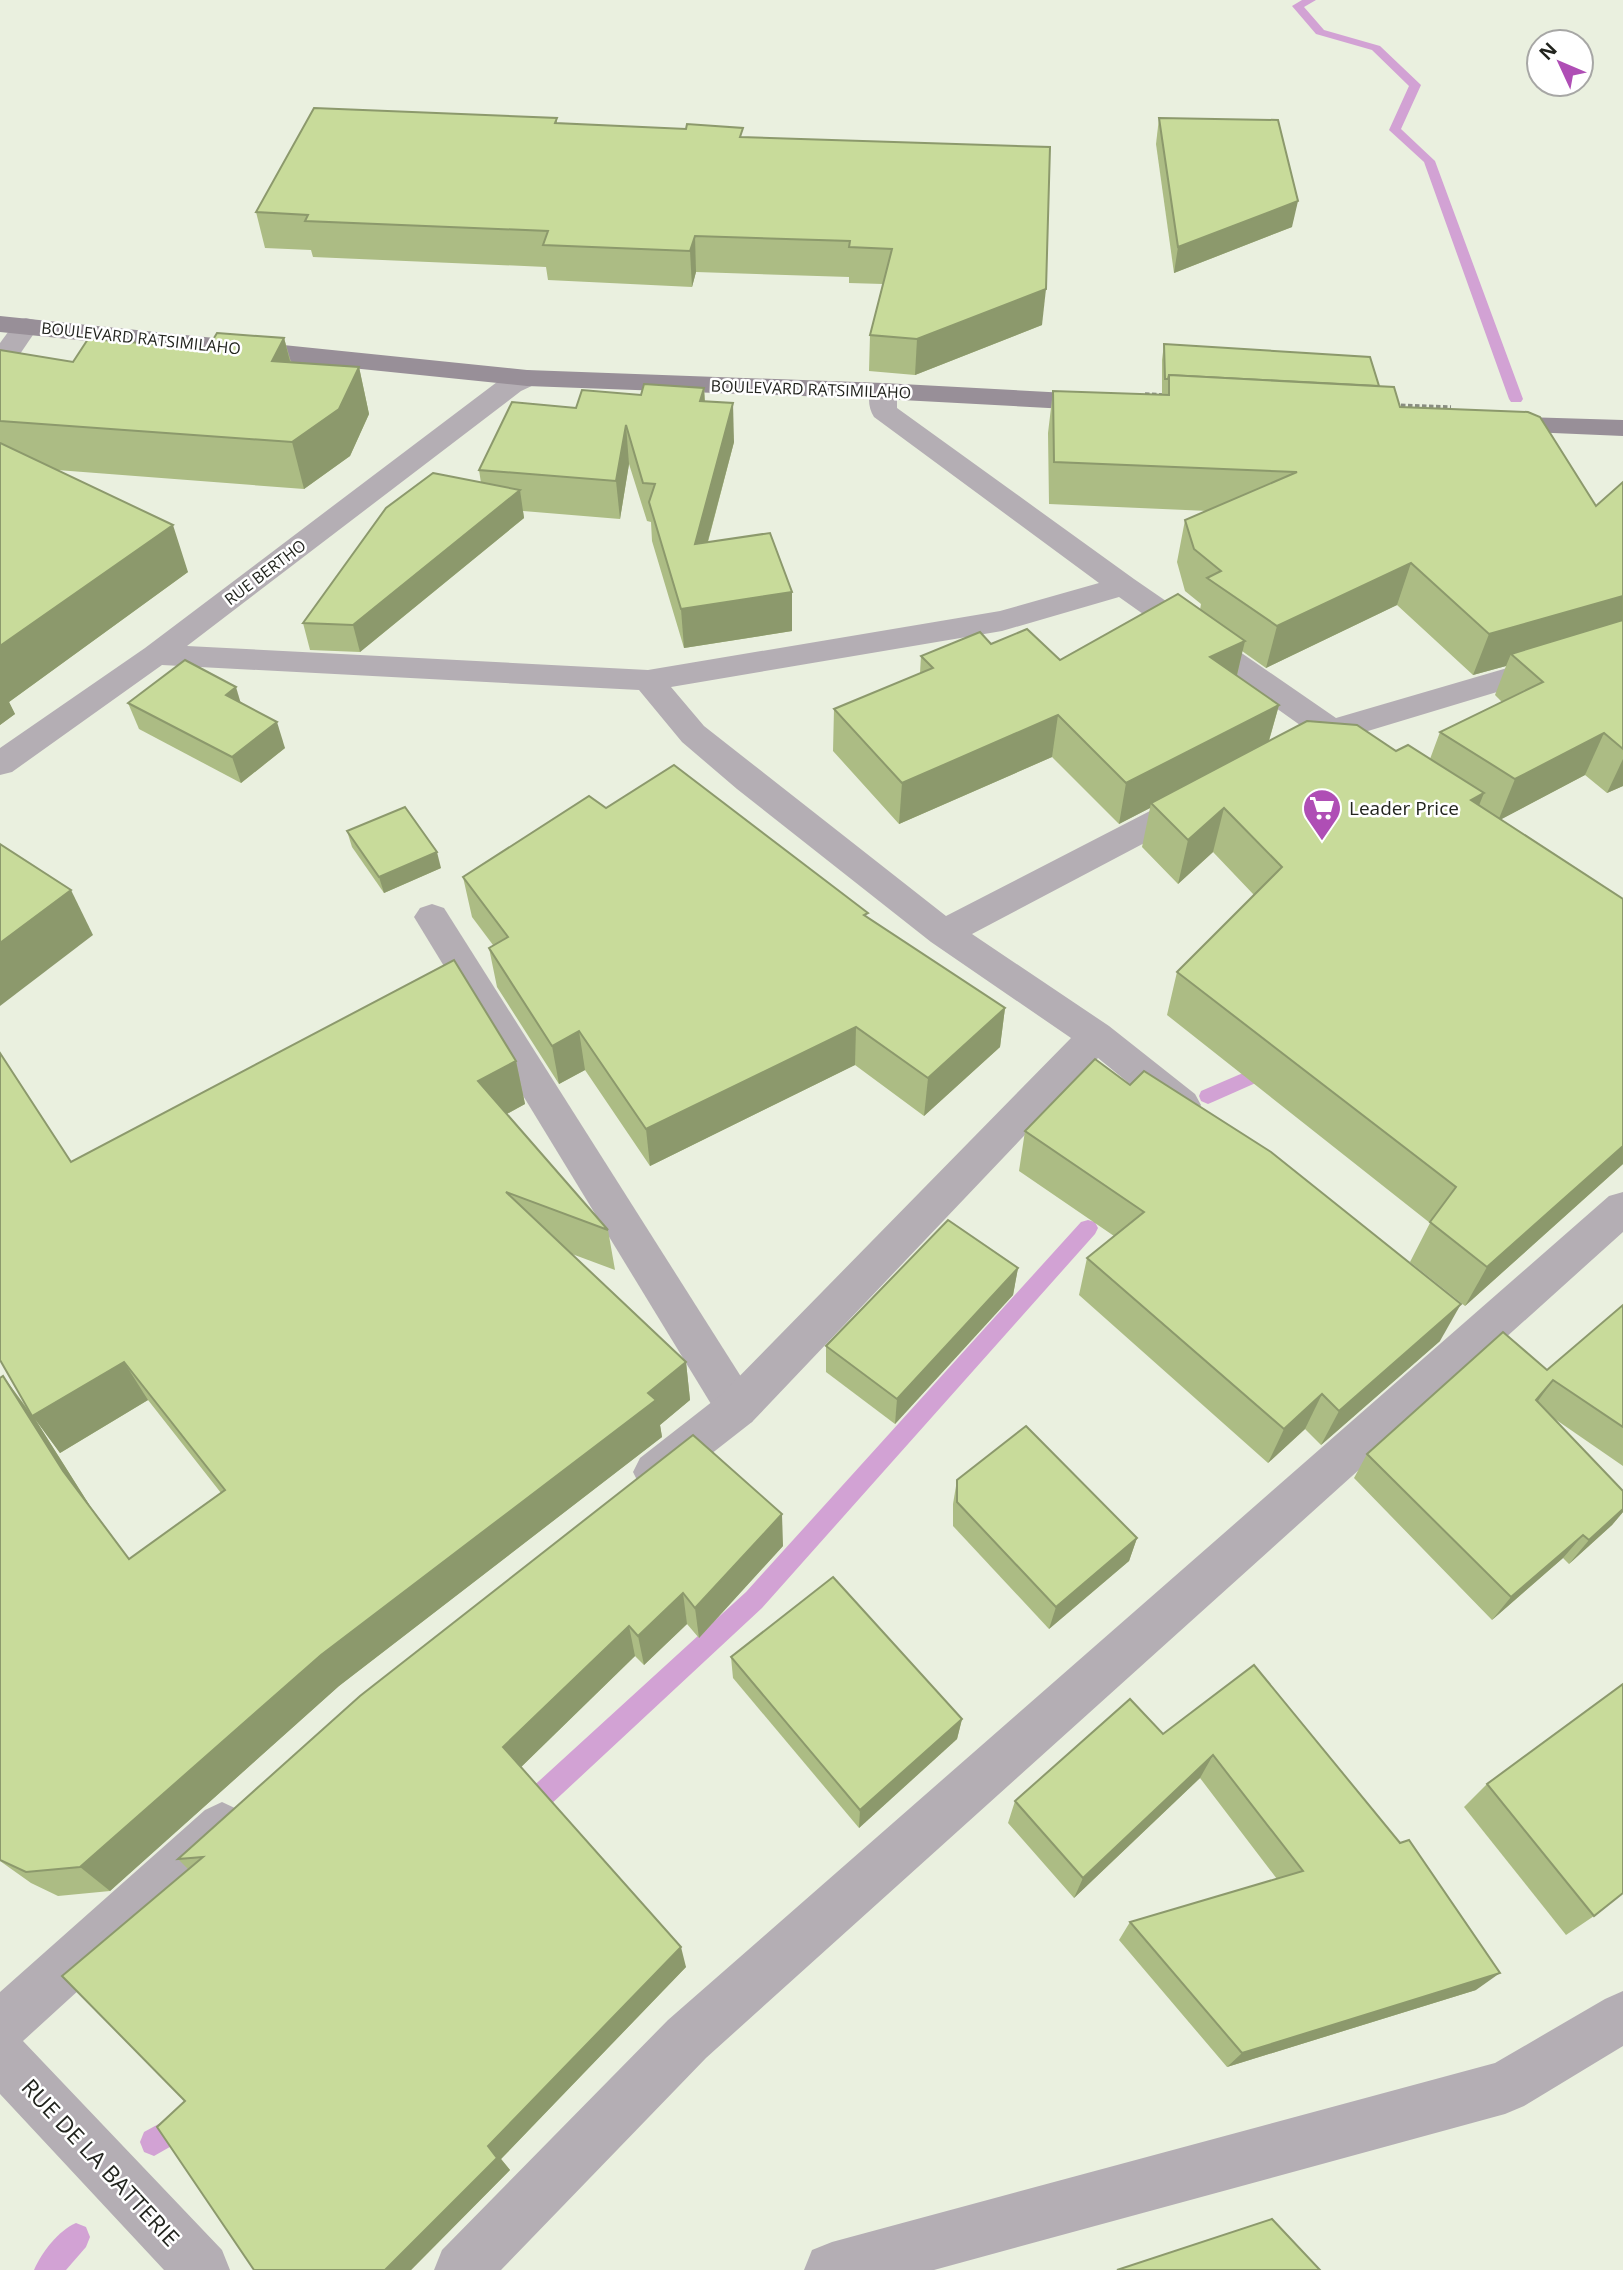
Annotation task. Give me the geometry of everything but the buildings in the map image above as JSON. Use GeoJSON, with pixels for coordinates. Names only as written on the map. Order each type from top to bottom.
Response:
{"type":"FeatureCollection","features":[{"type":"Feature","properties":{"kind":"main road","name":"BOULEVARD RATSIMILAHO"},"geometry":{"type":"LineString","coordinates":[[13,325],[527,378],[883,391],[1134,404]]}},
{"type":"Feature","properties":{"kind":"main road"},"geometry":{"type":"LineString","coordinates":[[1468,422],[1593,429],[1623,428]]}},
{"type":"Feature","properties":{"kind":"street"},"geometry":{"type":"LineString","coordinates":[[0,354],[11,348],[13,325]]}},
{"type":"Feature","properties":{"kind":"street","name":"RUE BERTHO"},"geometry":{"type":"LineString","coordinates":[[0,764],[156,655],[511,385],[527,378]]}},
{"type":"Feature","properties":{"kind":"street"},"geometry":{"type":"LineString","coordinates":[[883,391],[884,411],[1123,586],[1330,731],[1389,769]]}},
{"type":"Feature","properties":{"kind":"street"},"geometry":{"type":"LineString","coordinates":[[156,655],[648,680],[1002,621],[1123,586]]}},
{"type":"Feature","properties":{"kind":"street"},"geometry":{"type":"LineString","coordinates":[[1282,757],[1330,731],[1623,644]]}},
{"type":"Feature","properties":{"kind":"street"},"geometry":{"type":"LineString","coordinates":[[648,680],[693,734],[944,933],[1096,1036],[1204,1123]]}},
{"type":"Feature","properties":{"kind":"street"},"geometry":{"type":"LineString","coordinates":[[944,933],[1222,788]]}},
{"type":"Feature","properties":{"kind":"street"},"geometry":{"type":"LineString","coordinates":[[432,917],[737,1408]]}},
{"type":"Feature","properties":{"kind":"street"},"geometry":{"type":"LineString","coordinates":[[629,1493],[737,1408],[1096,1036]]}},
{"type":"Feature","properties":{"kind":"street"},"geometry":{"type":"LineString","coordinates":[[462,2270],[687,2039],[1459,1328],[1623,1208]]}},
{"type":"Feature","properties":{"kind":"street"},"geometry":{"type":"LineString","coordinates":[[0,2027],[256,1797]]}},
{"type":"Feature","properties":{"kind":"street"},"geometry":{"type":"LineString","coordinates":[[832,2270],[1505,2087],[1623,2017]]}},
{"type":"Feature","properties":{"kind":"street","name":"RUE DE LA BATTERIE"},"geometry":{"type":"LineString","coordinates":[[0,2055],[202,2270]]}},
{"type":"Feature","properties":{"kind":"waterway"},"geometry":{"type":"LineString","coordinates":[[1311,0],[1297,6],[1320,32],[1376,48],[1415,85],[1395,130],[1429,161],[1516,399]]}},
{"type":"Feature","properties":{"kind":"waterway"},"geometry":{"type":"LineString","coordinates":[[1208,1096],[1271,1068]]}},
{"type":"Feature","properties":{"kind":"waterway"},"geometry":{"type":"LineString","coordinates":[[525,1811],[754,1600],[1088,1228]]}},
{"type":"Feature","properties":{"kind":"waterway"},"geometry":{"type":"LineString","coordinates":[[154,2142],[186,2122]]}},
{"type":"Feature","properties":{"kind":"waterway"},"geometry":{"type":"LineString","coordinates":[[48,2270],[76,2237]]}},
{"type":"Feature","properties":{"kind":"place","name":"Leader Price"},"geometry":{"type":"Point","coordinates":[1322,842]}}]}
